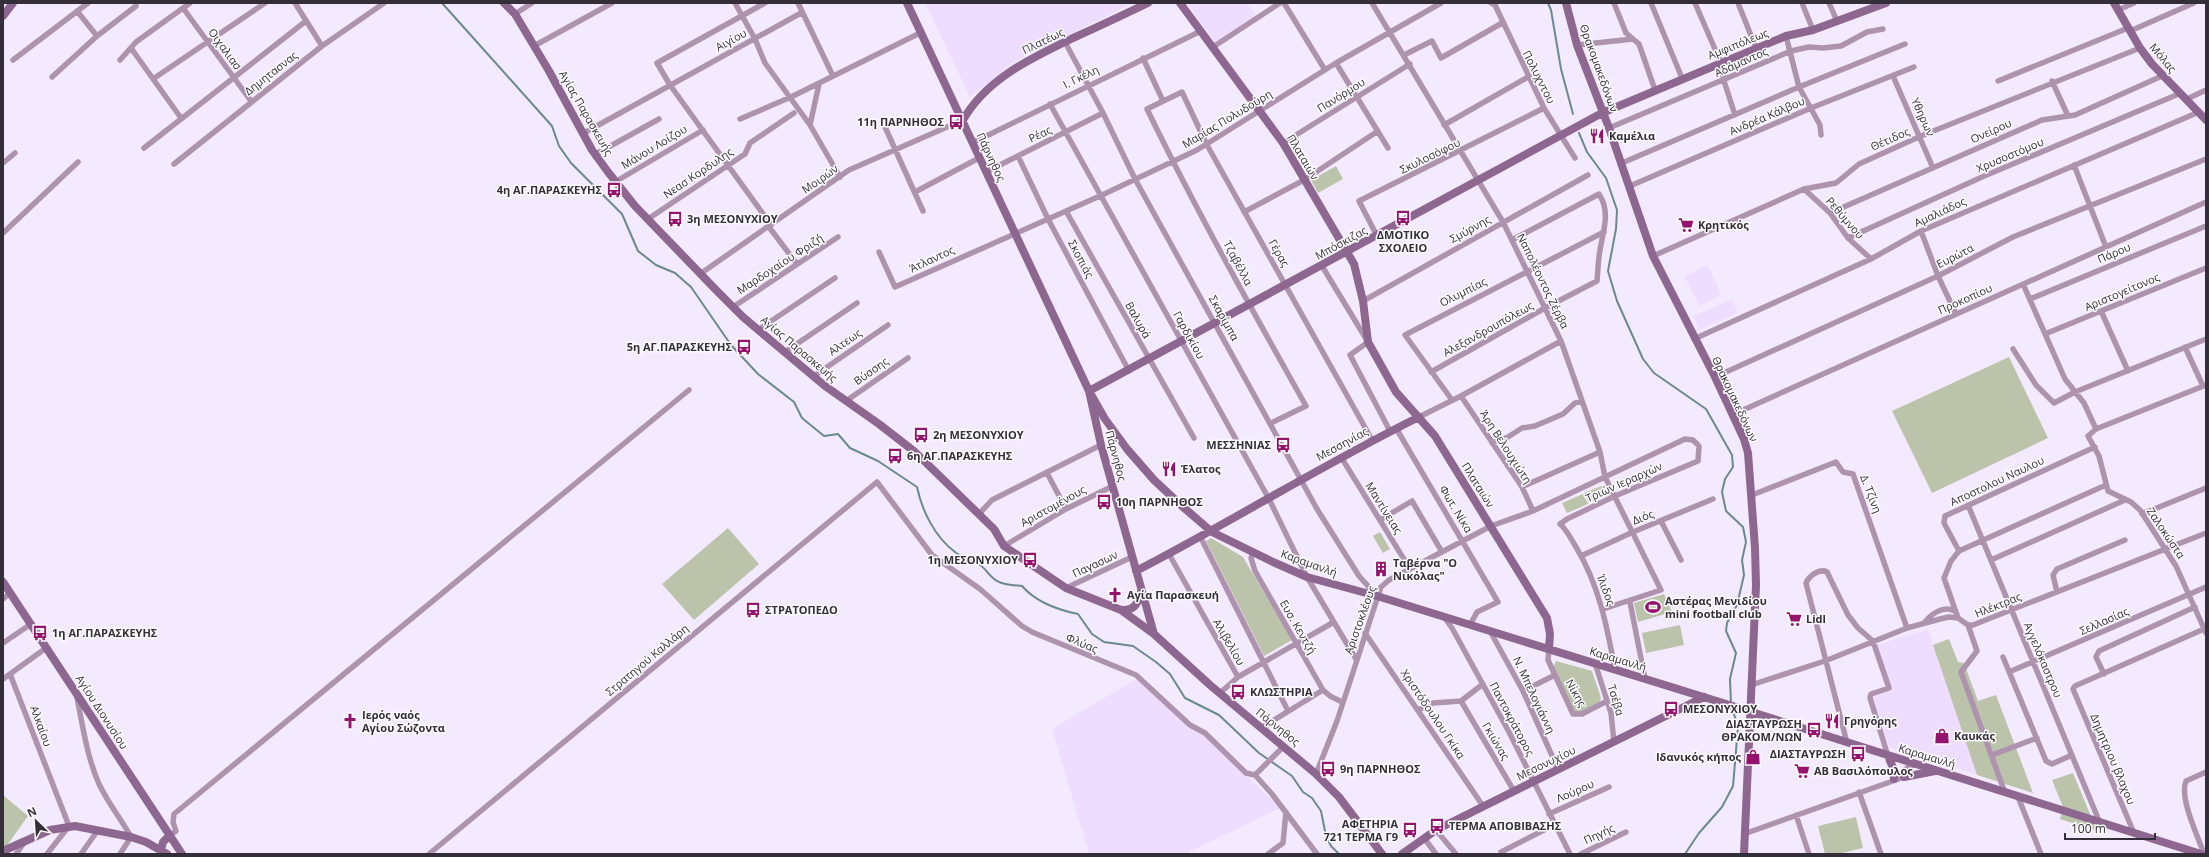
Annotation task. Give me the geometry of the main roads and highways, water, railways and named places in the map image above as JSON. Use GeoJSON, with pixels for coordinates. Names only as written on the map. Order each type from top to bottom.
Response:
{"type":"FeatureCollection","features":[{"type":"Feature","properties":{"kind":"waterway"},"geometry":{"type":"LineString","coordinates":[[442,3],[552,126],[559,146],[571,163],[622,214],[638,251],[656,265],[675,273],[691,287],[731,345],[758,374],[794,402],[802,418],[824,436],[838,434],[850,448],[878,461],[917,487],[922,505],[930,523],[941,539],[958,554],[980,565],[999,582],[1022,586],[1041,601],[1078,614],[1092,634],[1104,642],[1133,646],[1156,662],[1170,674],[1185,698],[1219,715],[1259,753],[1292,776],[1303,792],[1312,798],[1321,811],[1326,836],[1331,846],[1339,854]]}},
{"type":"Feature","properties":{"kind":"waterway"},"geometry":{"type":"LineString","coordinates":[[1548,3],[1551,10],[1561,69],[1573,114]]}},
{"type":"Feature","properties":{"kind":"waterway"},"geometry":{"type":"LineString","coordinates":[[1579,133],[1587,152],[1606,178],[1617,210],[1616,229],[1608,271],[1617,301],[1643,359],[1654,373],[1706,409],[1732,455],[1733,467],[1725,479],[1722,492],[1726,511],[1743,527],[1746,542],[1742,560],[1744,575],[1737,605],[1727,623],[1726,631],[1736,653],[1730,679],[1731,704]]}},
{"type":"Feature","properties":{"kind":"waterway"},"geometry":{"type":"LineString","coordinates":[[1685,854],[1699,833],[1722,807],[1733,786],[1738,727],[1732,708]]}},
{"type":"Feature","properties":{"kind":"place","name":"11η ΠΑΡΝΗΘΟΣ"},"geometry":{"type":"Point","coordinates":[956,122]}},
{"type":"Feature","properties":{"kind":"place","name":"Καμέλια"},"geometry":{"type":"Point","coordinates":[1597,136]}},
{"type":"Feature","properties":{"kind":"place","name":"4η ΑΓ.ΠΑΡΑΣΚΕΥΗΣ"},"geometry":{"type":"Point","coordinates":[614,190]}},
{"type":"Feature","properties":{"kind":"place","name":"ΔΜΟΤΙΚΟ ΣΧΟΛΕΙΟ"},"geometry":{"type":"Point","coordinates":[1403,218]}},
{"type":"Feature","properties":{"kind":"place","name":"3η ΜΕΣΟΝΥΧΙΟΥ"},"geometry":{"type":"Point","coordinates":[675,219]}},
{"type":"Feature","properties":{"kind":"place","name":"Κρητικός"},"geometry":{"type":"Point","coordinates":[1686,225]}},
{"type":"Feature","properties":{"kind":"place","name":"5η ΑΓ.ΠΑΡΑΣΚΕΥΗΣ"},"geometry":{"type":"Point","coordinates":[744,347]}},
{"type":"Feature","properties":{"kind":"place","name":"2η ΜΕΣΟΝΥΧΙΟΥ"},"geometry":{"type":"Point","coordinates":[921,435]}},
{"type":"Feature","properties":{"kind":"place","name":"ΜΕΣΣΗΝΙΑΣ"},"geometry":{"type":"Point","coordinates":[1283,445]}},
{"type":"Feature","properties":{"kind":"place","name":"6η ΑΓ.ΠΑΡΑΣΚΕΥΗΣ"},"geometry":{"type":"Point","coordinates":[895,456]}},
{"type":"Feature","properties":{"kind":"place","name":"Έλατος"},"geometry":{"type":"Point","coordinates":[1169,469]}},
{"type":"Feature","properties":{"kind":"place","name":"10η ΠΑΡΝΗΘΟΣ"},"geometry":{"type":"Point","coordinates":[1104,502]}},
{"type":"Feature","properties":{"kind":"place","name":"1η ΜΕΣΟΝΥΧΙΟΥ"},"geometry":{"type":"Point","coordinates":[1030,560]}},
{"type":"Feature","properties":{"kind":"place","name":"Ταβέρνα \"Ο Νικόλας\""},"geometry":{"type":"Point","coordinates":[1381,569]}},
{"type":"Feature","properties":{"kind":"place","name":"Αγία Παρασκευή"},"geometry":{"type":"Point","coordinates":[1115,595]}},
{"type":"Feature","properties":{"kind":"place","name":"Αστέρας Μενιδίου mini football club"},"geometry":{"type":"Point","coordinates":[1653,607]}},
{"type":"Feature","properties":{"kind":"place","name":"ΣΤΡΑΤΟΠΕΔΟ"},"geometry":{"type":"Point","coordinates":[753,610]}},
{"type":"Feature","properties":{"kind":"place","name":"Lidl"},"geometry":{"type":"Point","coordinates":[1794,619]}},
{"type":"Feature","properties":{"kind":"place","name":"1η ΑΓ.ΠΑΡΑΣΚΕΥΗΣ"},"geometry":{"type":"Point","coordinates":[40,633]}},
{"type":"Feature","properties":{"kind":"place","name":"ΚΛΩΣΤΗΡΙΑ"},"geometry":{"type":"Point","coordinates":[1238,692]}},
{"type":"Feature","properties":{"kind":"place","name":"ΜΕΣΟΝΥΧΙΟΥ"},"geometry":{"type":"Point","coordinates":[1671,709]}},
{"type":"Feature","properties":{"kind":"place","name":"Ιερός ναός Αγίου Σώζοντα"},"geometry":{"type":"Point","coordinates":[350,721]}},
{"type":"Feature","properties":{"kind":"place","name":"Γρηγόρης"},"geometry":{"type":"Point","coordinates":[1832,721]}},
{"type":"Feature","properties":{"kind":"place","name":"ΔΙΑΣΤΑΥΡΩΣΗ ΘΡΑΚΟΜ/ΝΩΝ"},"geometry":{"type":"Point","coordinates":[1814,730]}},
{"type":"Feature","properties":{"kind":"place","name":"Καυκάς"},"geometry":{"type":"Point","coordinates":[1942,736]}},
{"type":"Feature","properties":{"kind":"place","name":"ΔΙΑΣΤΑΥΡΩΣΗ"},"geometry":{"type":"Point","coordinates":[1858,754]}},
{"type":"Feature","properties":{"kind":"place","name":"Ιδανικός κήπος"},"geometry":{"type":"Point","coordinates":[1753,757]}},
{"type":"Feature","properties":{"kind":"place","name":"9η ΠΑΡΝΗΘΟΣ"},"geometry":{"type":"Point","coordinates":[1328,769]}},
{"type":"Feature","properties":{"kind":"place","name":"ΑΒ Βασιλόπουλος"},"geometry":{"type":"Point","coordinates":[1802,771]}},
{"type":"Feature","properties":{"kind":"place","name":"ΤΕΡΜΑ ΑΠΟΒΙΒΑΣΗΣ"},"geometry":{"type":"Point","coordinates":[1437,826]}},
{"type":"Feature","properties":{"kind":"place","name":"ΑΦΕΤΗΡΙΑ 721 ΤΕΡΜΑ Γ9"},"geometry":{"type":"Point","coordinates":[1410,830]}}]}
